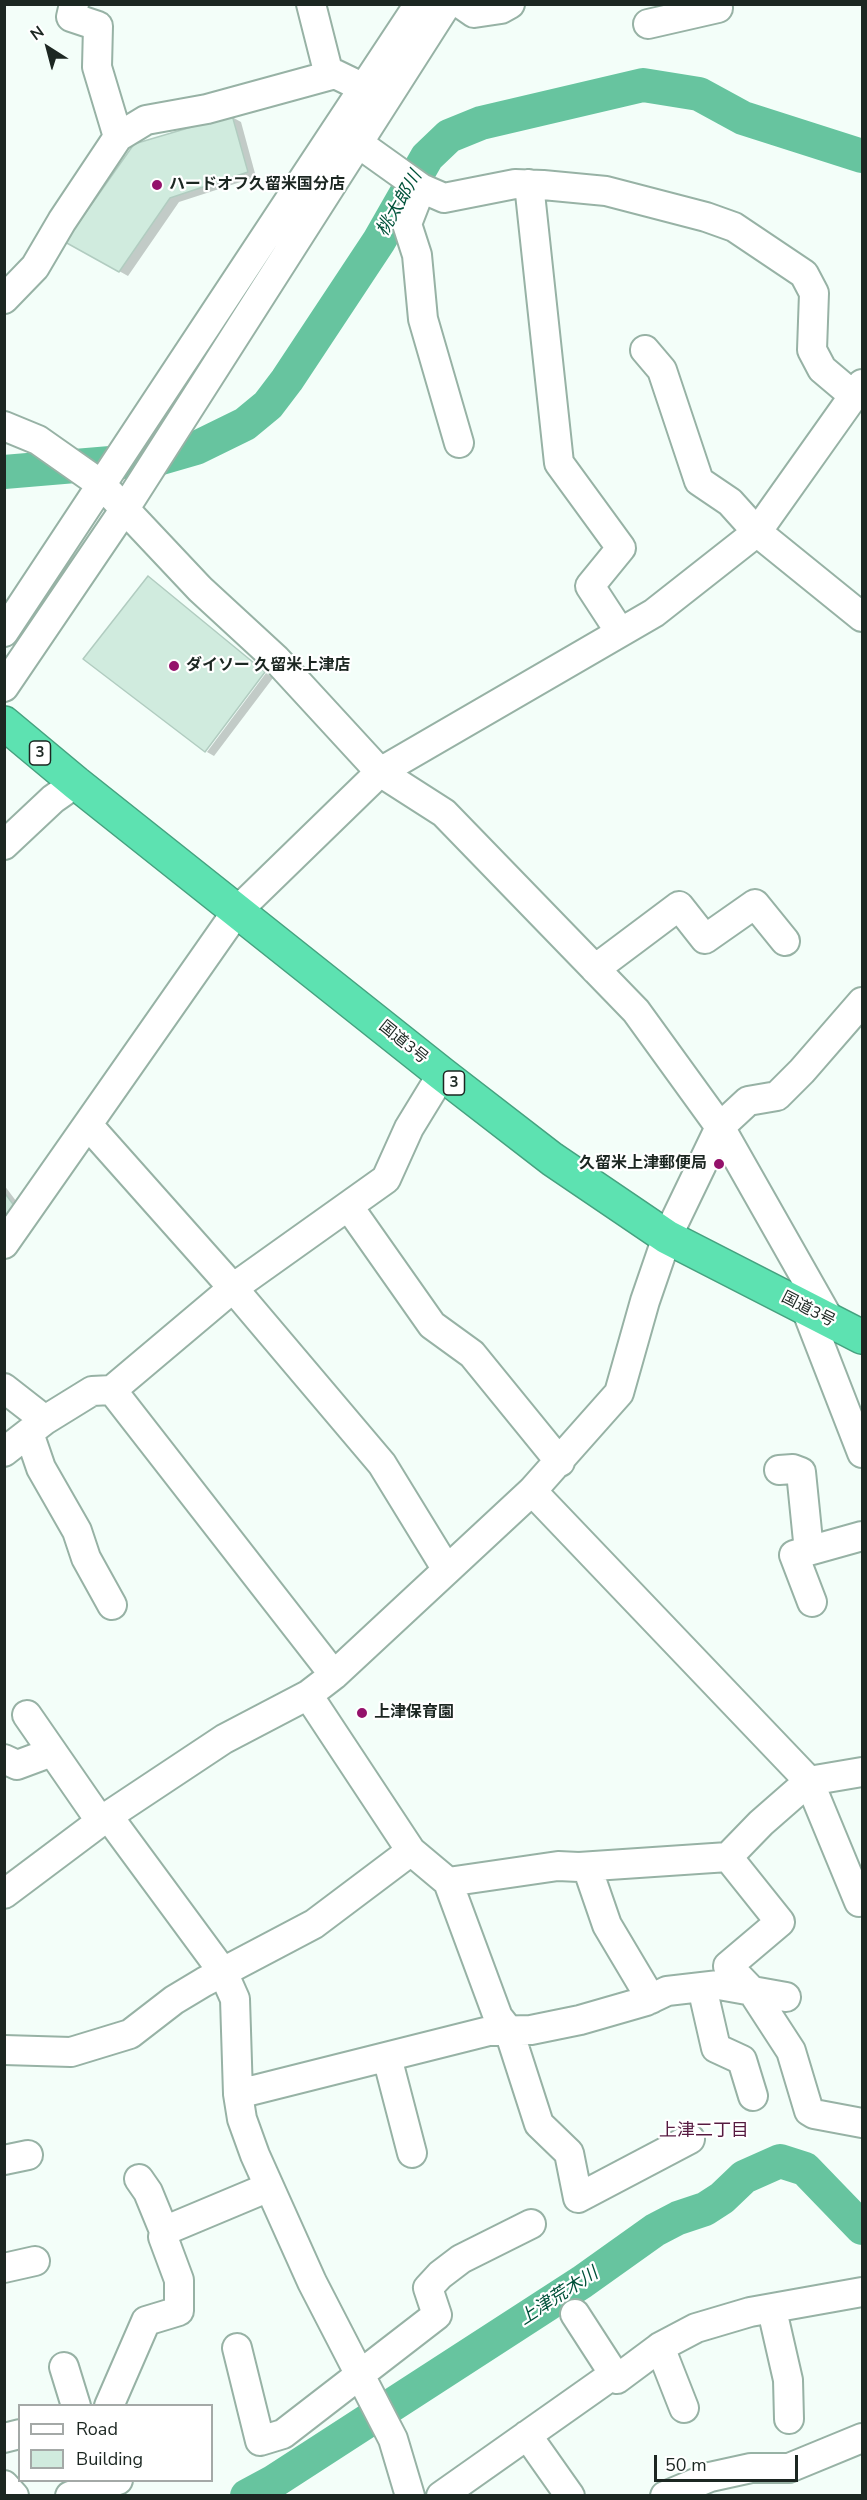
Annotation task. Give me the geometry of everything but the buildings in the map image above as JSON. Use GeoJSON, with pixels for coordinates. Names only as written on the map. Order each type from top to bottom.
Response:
{"type":"FeatureCollection","features":[{"type":"Feature","properties":{"kind":"highway","name":"国道3号"},"geometry":{"type":"LineString","coordinates":[[4,723],[76,783],[552,1159],[668,1237],[862,1337]]}},
{"type":"Feature","properties":{"kind":"street"},"geometry":{"type":"LineString","coordinates":[[74,4],[71,17],[98,26],[97,68],[118,137]]}},
{"type":"Feature","properties":{"kind":"street"},"geometry":{"type":"LineString","coordinates":[[310,4],[329,75]]}},
{"type":"Feature","properties":{"kind":"street"},"geometry":{"type":"LineString","coordinates":[[4,687],[124,510],[358,143],[374,95],[419,4]]}},
{"type":"Feature","properties":{"kind":"street"},"geometry":{"type":"LineString","coordinates":[[4,632],[102,484],[374,95],[447,4]]}},
{"type":"Feature","properties":{"kind":"street"},"geometry":{"type":"LineString","coordinates":[[461,4],[474,13],[501,9],[510,4]]}},
{"type":"Feature","properties":{"kind":"street"},"geometry":{"type":"LineString","coordinates":[[648,24],[718,8],[717,4]]}},
{"type":"Feature","properties":{"kind":"street"},"geometry":{"type":"LineString","coordinates":[[4,299],[34,267],[118,137],[146,120],[207,109],[335,74],[374,95]]}},
{"type":"Feature","properties":{"kind":"street"},"geometry":{"type":"LineString","coordinates":[[4,1244],[237,911],[380,772],[654,613],[757,532],[858,390],[822,369],[812,350],[814,293],[804,274],[734,227],[706,217],[606,191],[515,184],[444,198],[421,188],[358,143]]}},
{"type":"Feature","properties":{"kind":"street"},"geometry":{"type":"LineString","coordinates":[[529,184],[559,463],[621,548],[590,586],[620,633]]}},
{"type":"Feature","properties":{"kind":"street"},"geometry":{"type":"LineString","coordinates":[[421,188],[406,224],[417,255],[423,319],[459,443]]}},
{"type":"Feature","properties":{"kind":"street"},"geometry":{"type":"LineString","coordinates":[[645,350],[663,370],[699,481],[730,502],[757,532],[862,617]]}},
{"type":"Feature","properties":{"kind":"street"},"geometry":{"type":"LineString","coordinates":[[4,426],[38,440],[102,484],[200,589],[276,659],[380,772],[444,813],[636,1011],[720,1127],[818,1315],[862,1453]]}},
{"type":"Feature","properties":{"kind":"street"},"geometry":{"type":"LineString","coordinates":[[4,845],[53,799],[76,783]]}},
{"type":"Feature","properties":{"kind":"street"},"geometry":{"type":"LineString","coordinates":[[595,969],[679,906],[705,939],[755,904],[785,941]]}},
{"type":"Feature","properties":{"kind":"street"},"geometry":{"type":"LineString","coordinates":[[4,1894],[105,1819],[224,1739],[308,1695],[334,1675],[532,1491],[560,1462],[619,1394],[645,1301],[668,1237],[720,1127],[748,1101],[777,1096],[862,1002]]}},
{"type":"Feature","properties":{"kind":"street"},"geometry":{"type":"LineString","coordinates":[[4,1452],[92,1391],[112,1390],[232,1288],[386,1179],[409,1128],[442,1074]]}},
{"type":"Feature","properties":{"kind":"street"},"geometry":{"type":"LineString","coordinates":[[88,1125],[232,1288],[382,1464],[447,1569]]}},
{"type":"Feature","properties":{"kind":"street"},"geometry":{"type":"LineString","coordinates":[[349,1207],[432,1325],[472,1354],[560,1462]]}},
{"type":"Feature","properties":{"kind":"street"},"geometry":{"type":"LineString","coordinates":[[4,1388],[37,1427],[41,1468],[77,1531],[86,1558],[112,1605]]}},
{"type":"Feature","properties":{"kind":"street"},"geometry":{"type":"LineString","coordinates":[[112,1390],[334,1675]]}},
{"type":"Feature","properties":{"kind":"street"},"geometry":{"type":"LineString","coordinates":[[779,1470],[793,1469],[801,1472],[809,1551]]}},
{"type":"Feature","properties":{"kind":"street"},"geometry":{"type":"LineString","coordinates":[[532,1491],[809,1781],[859,1902]]}},
{"type":"Feature","properties":{"kind":"street"},"geometry":{"type":"LineString","coordinates":[[812,1602],[794,1555],[862,1536]]}},
{"type":"Feature","properties":{"kind":"street"},"geometry":{"type":"LineString","coordinates":[[308,1695],[411,1851],[448,1882],[498,2017],[509,2031],[539,2124],[569,2153],[578,2198],[690,2139]]}},
{"type":"Feature","properties":{"kind":"street"},"geometry":{"type":"LineString","coordinates":[[27,1715],[52,1752],[223,1972],[235,1999],[238,2094],[242,2119],[269,2187],[312,2282],[393,2439],[410,2496]]}},
{"type":"Feature","properties":{"kind":"street"},"geometry":{"type":"LineString","coordinates":[[4,1759],[17,1765],[52,1752]]}},
{"type":"Feature","properties":{"kind":"street"},"geometry":{"type":"LineString","coordinates":[[448,1882],[558,1866],[587,1867],[728,1857],[761,1823],[809,1781],[862,1772]]}},
{"type":"Feature","properties":{"kind":"street"},"geometry":{"type":"LineString","coordinates":[[4,2050],[71,2052],[130,2034],[174,2000],[314,1924],[411,1851]]}},
{"type":"Feature","properties":{"kind":"street"},"geometry":{"type":"LineString","coordinates":[[728,1857],[780,1922],[728,1966],[752,1991],[791,2051],[809,2111],[814,2114],[862,2123]]}},
{"type":"Feature","properties":{"kind":"street"},"geometry":{"type":"LineString","coordinates":[[587,1867],[608,1925],[651,1999]]}},
{"type":"Feature","properties":{"kind":"street"},"geometry":{"type":"LineString","coordinates":[[238,2094],[489,2031],[531,2030],[580,2020],[651,1999],[667,1991],[719,1986],[786,1997]]}},
{"type":"Feature","properties":{"kind":"street"},"geometry":{"type":"LineString","coordinates":[[702,1987],[716,2048],[742,2060],[753,2096]]}},
{"type":"Feature","properties":{"kind":"street"},"geometry":{"type":"LineString","coordinates":[[387,2057],[412,2153]]}},
{"type":"Feature","properties":{"kind":"street"},"geometry":{"type":"LineString","coordinates":[[110,2404],[146,2321],[179,2311],[179,2280],[163,2237],[164,2231],[148,2192],[140,2179]]}},
{"type":"Feature","properties":{"kind":"street"},"geometry":{"type":"LineString","coordinates":[[164,2231],[269,2187]]}},
{"type":"Feature","properties":{"kind":"street"},"geometry":{"type":"LineString","coordinates":[[237,2348],[260,2441],[283,2434],[437,2315],[428,2288],[440,2275],[461,2259],[531,2224]]}},
{"type":"Feature","properties":{"kind":"street"},"geometry":{"type":"LineString","coordinates":[[4,2268],[35,2262]]}},
{"type":"Feature","properties":{"kind":"street"},"geometry":{"type":"LineString","coordinates":[[575,2314],[617,2379],[660,2347],[696,2328],[750,2312],[772,2310],[862,2292]]}},
{"type":"Feature","properties":{"kind":"street"},"geometry":{"type":"LineString","coordinates":[[772,2310],[789,2380],[789,2419]]}},
{"type":"Feature","properties":{"kind":"street"},"geometry":{"type":"LineString","coordinates":[[660,2347],[684,2408]]}},
{"type":"Feature","properties":{"kind":"street"},"geometry":{"type":"LineString","coordinates":[[64,2367],[74,2404]]}},
{"type":"Feature","properties":{"kind":"street"},"geometry":{"type":"LineString","coordinates":[[441,2496],[614,2374]]}},
{"type":"Feature","properties":{"kind":"street"},"geometry":{"type":"LineString","coordinates":[[527,2435],[570,2496]]}},
{"type":"Feature","properties":{"kind":"street"},"geometry":{"type":"LineString","coordinates":[[665,2496],[710,2477],[751,2468],[789,2468],[862,2438]]}},
{"type":"Feature","properties":{"kind":"street"},"geometry":{"type":"LineString","coordinates":[[70,2496],[115,2482]]}},
{"type":"Feature","properties":{"kind":"street"},"geometry":{"type":"LineString","coordinates":[[4,2485],[14,2496]]}},
{"type":"Feature","properties":{"kind":"waterway","name":"桃太郎川"},"geometry":{"type":"LineString","coordinates":[[4,472],[158,459],[196,448],[245,424],[268,405],[287,380],[379,241],[427,157],[449,136],[481,123],[643,85],[699,94],[743,118],[862,156]]}},
{"type":"Feature","properties":{"kind":"waterway","name":"上津荒木川"},"geometry":{"type":"LineString","coordinates":[[247,2496],[273,2482],[582,2282],[655,2230],[678,2218],[705,2209],[722,2198],[744,2177],[780,2161],[805,2169],[862,2228]]}},
{"type":"Feature","properties":{"kind":"place","name":"ハードオフ久留米国分店"},"geometry":{"type":"Point","coordinates":[157,185]}},
{"type":"Feature","properties":{"kind":"place","name":"ダイソー 久留米上津店"},"geometry":{"type":"Point","coordinates":[174,666]}},
{"type":"Feature","properties":{"kind":"place","name":"久留米上津郵便局"},"geometry":{"type":"Point","coordinates":[719,1164]}},
{"type":"Feature","properties":{"kind":"place","name":"上津保育園"},"geometry":{"type":"Point","coordinates":[362,1713]}},
{"type":"Feature","properties":{"kind":"district","name":"上津二丁目"},"geometry":{"type":"Point","coordinates":[704,2132]}}]}
